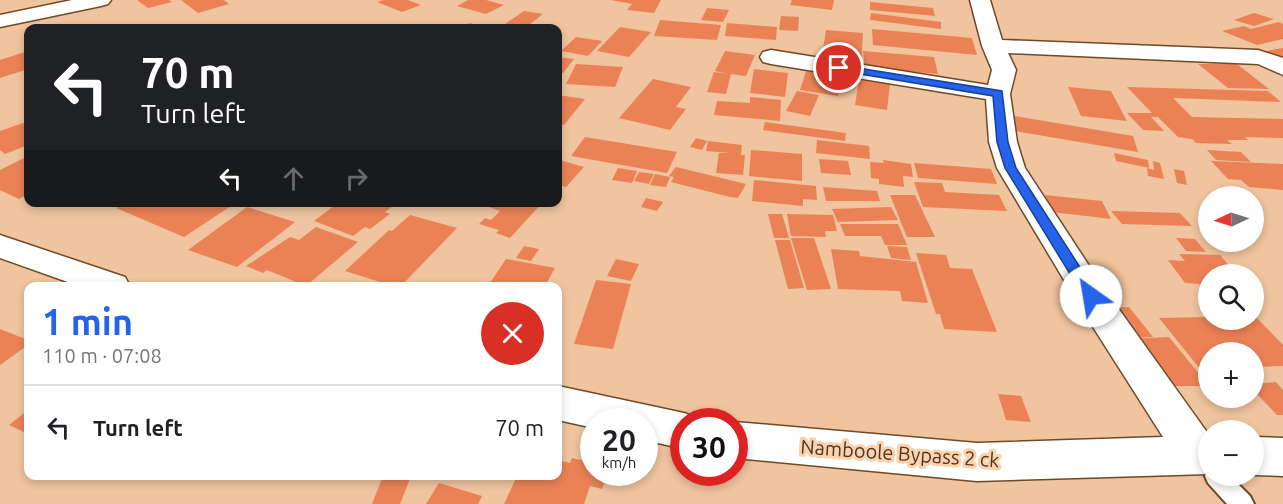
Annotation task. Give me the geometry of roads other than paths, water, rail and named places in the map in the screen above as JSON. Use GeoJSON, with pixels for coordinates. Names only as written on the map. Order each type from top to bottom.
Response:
{"type":"FeatureCollection","features":[{"type":"Feature","properties":{"kind":"street"},"geometry":{"type":"LineString","coordinates":[[0,21],[101,0]]}},
{"type":"Feature","properties":{"kind":"street"},"geometry":{"type":"LineString","coordinates":[[980,0],[993,46],[1004,70],[998,94],[1003,142],[1011,168],[1091,296],[1198,449]]}},
{"type":"Feature","properties":{"kind":"street"},"geometry":{"type":"LineString","coordinates":[[993,46],[1258,57],[1271,60],[1283,68]]}},
{"type":"Feature","properties":{"kind":"street"},"geometry":{"type":"LineString","coordinates":[[771,57],[998,94]]}},
{"type":"Feature","properties":{"kind":"street"},"geometry":{"type":"LineString","coordinates":[[3,250],[101,282]]}},
{"type":"Feature","properties":{"kind":"street"},"geometry":{"type":"LineString","coordinates":[[562,404],[580,408]]}},
{"type":"Feature","properties":{"kind":"street","name":"Namboole Bypass 2 ck"},"geometry":{"type":"LineString","coordinates":[[748,441],[977,462],[1198,463]]}},
{"type":"Feature","properties":{"kind":"street"},"geometry":{"type":"LineString","coordinates":[[1264,456],[1283,457]]}},
{"type":"Feature","properties":{"kind":"lane"},"geometry":{"type":"LineString","coordinates":[[1227,486],[1242,504]]}}]}
